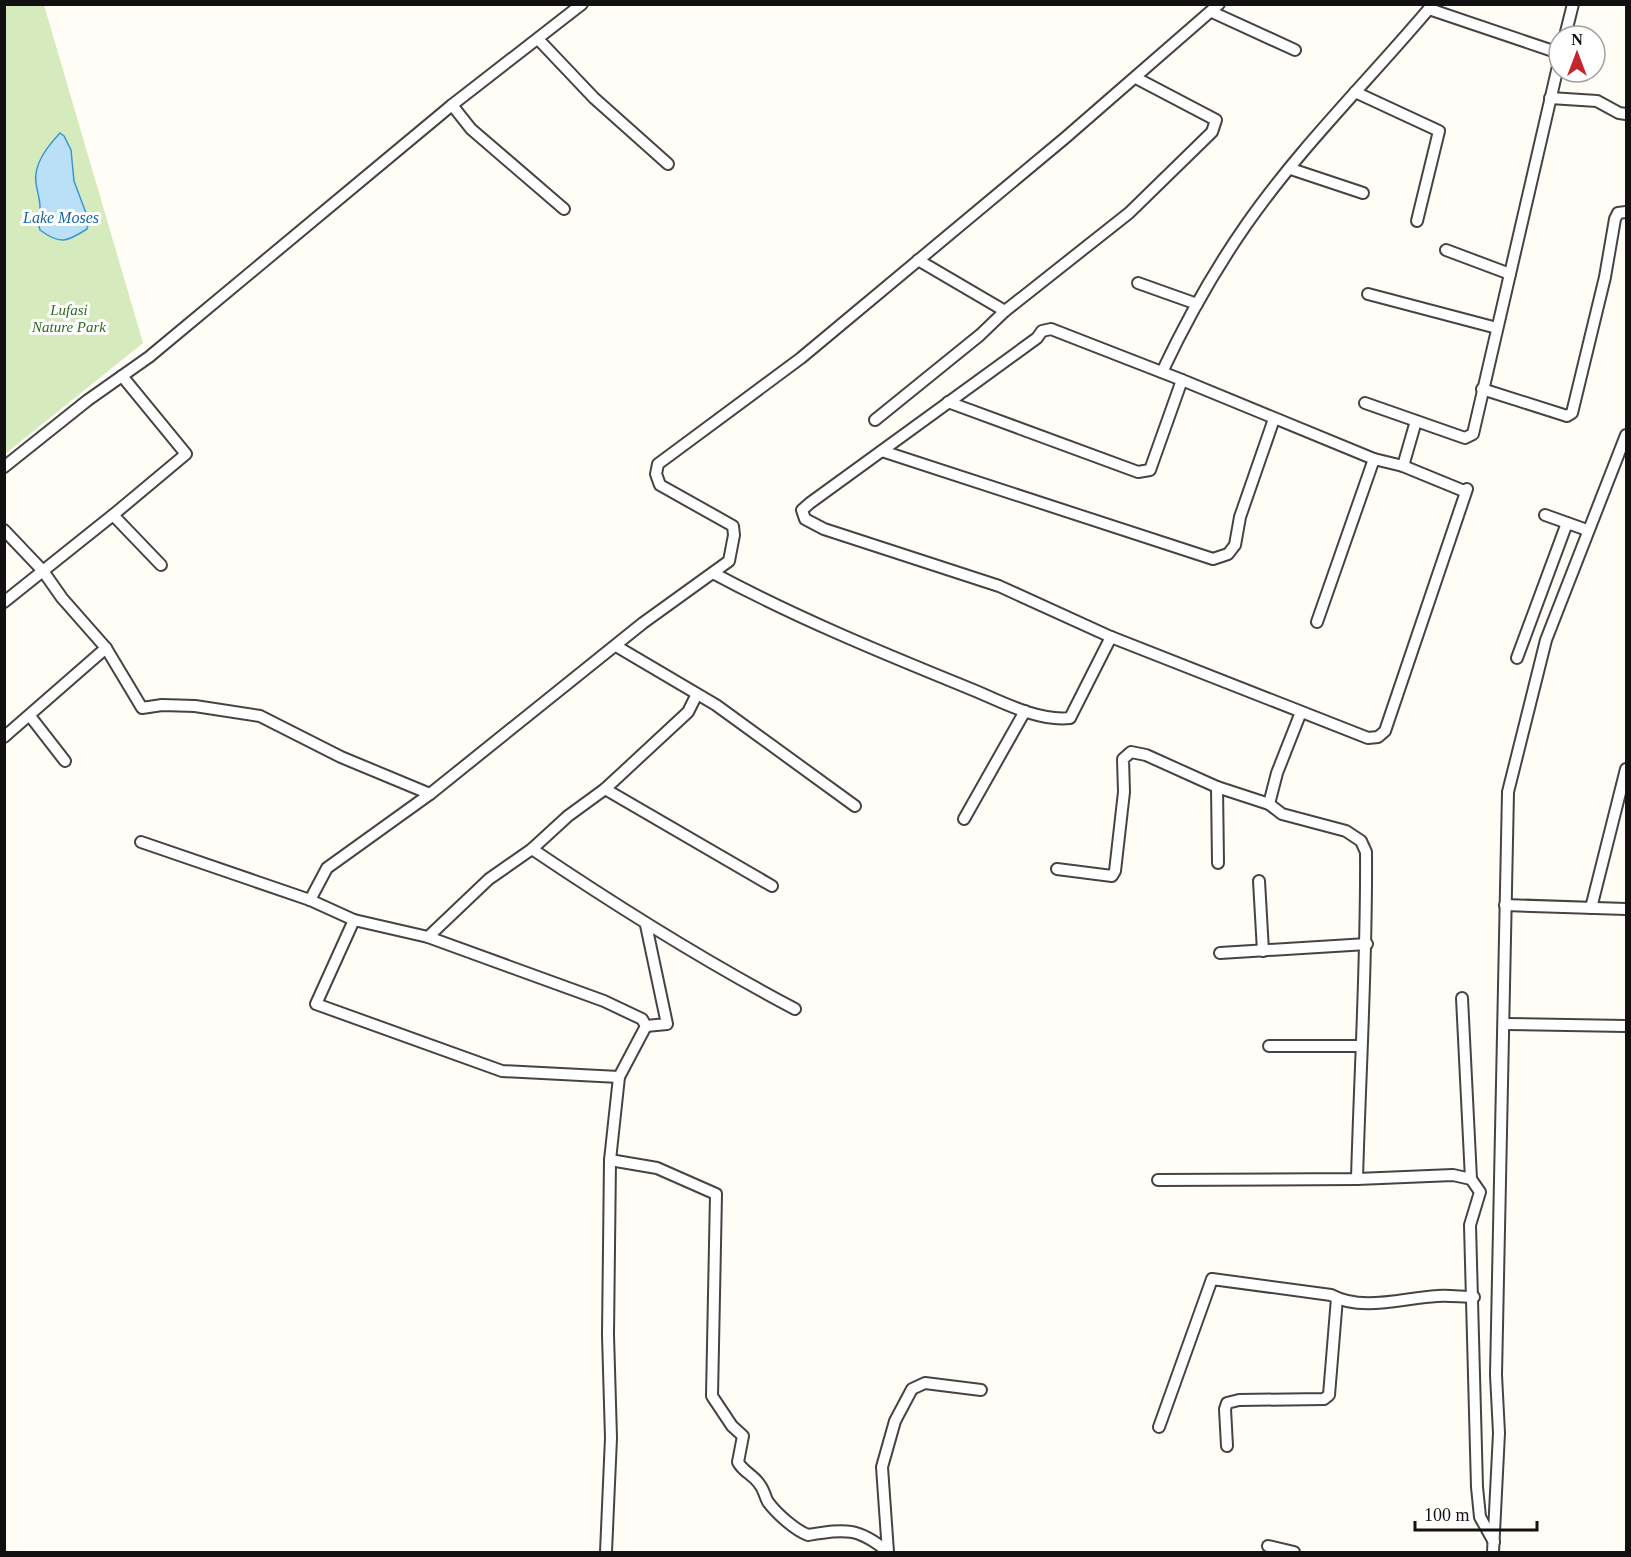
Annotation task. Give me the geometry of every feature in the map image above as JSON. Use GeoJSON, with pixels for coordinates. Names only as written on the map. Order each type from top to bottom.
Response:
{"type":"FeatureCollection","features":[{"type":"Feature","properties":{"kind":"street"},"geometry":{"type":"LineString","coordinates":[[4,467],[149,357],[452,105],[582,4]]}},
{"type":"Feature","properties":{"kind":"street"},"geometry":{"type":"LineString","coordinates":[[1568,24],[1573,4]]}},
{"type":"Feature","properties":{"kind":"street"},"geometry":{"type":"LineString","coordinates":[[1162,372],[1197,304],[1247,224],[1355,93],[1431,7],[1547,48]]}},
{"type":"Feature","properties":{"kind":"street"},"geometry":{"type":"LineString","coordinates":[[310,900],[327,868],[430,794],[616,646],[729,561],[734,535],[733,526],[660,485],[656,474],[658,464],[801,358],[1136,78],[1215,8],[1295,50]]}},
{"type":"Feature","properties":{"kind":"street"},"geometry":{"type":"LineString","coordinates":[[538,39],[594,98],[668,164]]}},
{"type":"Feature","properties":{"kind":"street"},"geometry":{"type":"LineString","coordinates":[[875,420],[980,335],[1005,311],[1130,213],[1212,132],[1216,120],[1136,78]]}},
{"type":"Feature","properties":{"kind":"street"},"geometry":{"type":"LineString","coordinates":[[1365,403],[1469,437],[1473,434],[1554,84]]}},
{"type":"Feature","properties":{"kind":"street"},"geometry":{"type":"LineString","coordinates":[[1355,93],[1439,130],[1417,221]]}},
{"type":"Feature","properties":{"kind":"street"},"geometry":{"type":"LineString","coordinates":[[1550,98],[1597,101],[1619,113],[1626,114]]}},
{"type":"Feature","properties":{"kind":"street"},"geometry":{"type":"LineString","coordinates":[[452,105],[471,129],[564,209]]}},
{"type":"Feature","properties":{"kind":"street"},"geometry":{"type":"LineString","coordinates":[[1291,169],[1363,193]]}},
{"type":"Feature","properties":{"kind":"street"},"geometry":{"type":"LineString","coordinates":[[1482,388],[1570,415],[1605,277],[1615,219],[1618,213],[1626,212]]}},
{"type":"Feature","properties":{"kind":"street"},"geometry":{"type":"LineString","coordinates":[[1446,250],[1510,274]]}},
{"type":"Feature","properties":{"kind":"street"},"geometry":{"type":"LineString","coordinates":[[918,260],[1005,311]]}},
{"type":"Feature","properties":{"kind":"street"},"geometry":{"type":"LineString","coordinates":[[1138,283],[1197,304]]}},
{"type":"Feature","properties":{"kind":"street"},"geometry":{"type":"LineString","coordinates":[[1368,294],[1497,328]]}},
{"type":"Feature","properties":{"kind":"street"},"geometry":{"type":"LineString","coordinates":[[1051,330],[1182,380],[1374,459],[1403,466],[1464,491],[1467,489],[1385,731],[1378,737],[1368,738],[1111,638],[999,586],[824,529],[805,519],[802,510],[1037,338],[1042,331],[1051,330]]}},
{"type":"Feature","properties":{"kind":"street"},"geometry":{"type":"LineString","coordinates":[[4,602],[113,516],[186,454],[122,376]]}},
{"type":"Feature","properties":{"kind":"street"},"geometry":{"type":"LineString","coordinates":[[948,402],[1138,472],[1150,470],[1182,380]]}},
{"type":"Feature","properties":{"kind":"street"},"geometry":{"type":"LineString","coordinates":[[882,451],[1213,559],[1228,554],[1235,545],[1240,517],[1274,418]]}},
{"type":"Feature","properties":{"kind":"street"},"geometry":{"type":"LineString","coordinates":[[1403,466],[1416,421]]}},
{"type":"Feature","properties":{"kind":"street"},"geometry":{"type":"LineString","coordinates":[[1494,1547],[1499,1433],[1496,1375],[1508,792],[1546,640],[1626,435]]}},
{"type":"Feature","properties":{"kind":"street"},"geometry":{"type":"LineString","coordinates":[[1317,622],[1374,459]]}},
{"type":"Feature","properties":{"kind":"street"},"geometry":{"type":"LineString","coordinates":[[1545,515],[1587,530]]}},
{"type":"Feature","properties":{"kind":"street"},"geometry":{"type":"LineString","coordinates":[[113,516],[161,565]]}},
{"type":"Feature","properties":{"kind":"street"},"geometry":{"type":"LineString","coordinates":[[1517,658],[1567,523]]}},
{"type":"Feature","properties":{"kind":"street"},"geometry":{"type":"LineString","coordinates":[[4,530],[43,571],[62,598],[106,648],[142,708],[162,705],[195,706],[260,716],[341,757],[430,794]]}},
{"type":"Feature","properties":{"kind":"street"},"geometry":{"type":"LineString","coordinates":[[713,573],[839,636],[1025,711],[1062,719],[1070,718],[1111,638]]}},
{"type":"Feature","properties":{"kind":"street"},"geometry":{"type":"LineString","coordinates":[[616,646],[684,686],[696,696],[716,705],[855,806]]}},
{"type":"Feature","properties":{"kind":"street"},"geometry":{"type":"LineString","coordinates":[[4,737],[106,648]]}},
{"type":"Feature","properties":{"kind":"street"},"geometry":{"type":"LineString","coordinates":[[428,937],[489,879],[532,849],[568,816],[605,789],[688,712],[696,696]]}},
{"type":"Feature","properties":{"kind":"street"},"geometry":{"type":"LineString","coordinates":[[963,819],[1025,711]]}},
{"type":"Feature","properties":{"kind":"street"},"geometry":{"type":"LineString","coordinates":[[1269,804],[1277,773],[1301,712]]}},
{"type":"Feature","properties":{"kind":"street"},"geometry":{"type":"LineString","coordinates":[[30,716],[65,761]]}},
{"type":"Feature","properties":{"kind":"street"},"geometry":{"type":"LineString","coordinates":[[1057,869],[1112,876],[1115,871],[1124,792],[1121,772],[1123,759],[1131,753],[1146,754],[1217,788],[1269,804],[1282,814],[1346,831],[1361,841],[1366,852],[1367,944],[1361,1046],[1358,1179]]}},
{"type":"Feature","properties":{"kind":"street"},"geometry":{"type":"LineString","coordinates":[[1591,908],[1626,769]]}},
{"type":"Feature","properties":{"kind":"street"},"geometry":{"type":"LineString","coordinates":[[1217,788],[1218,862]]}},
{"type":"Feature","properties":{"kind":"street"},"geometry":{"type":"LineString","coordinates":[[605,789],[771,886]]}},
{"type":"Feature","properties":{"kind":"street"},"geometry":{"type":"LineString","coordinates":[[1614,818],[1626,818]]}},
{"type":"Feature","properties":{"kind":"street"},"geometry":{"type":"LineString","coordinates":[[141,842],[310,900],[354,920],[428,937],[604,1001],[642,1019],[646,1026]]}},
{"type":"Feature","properties":{"kind":"street"},"geometry":{"type":"LineString","coordinates":[[532,849],[646,925],[717,968],[795,1009]]}},
{"type":"Feature","properties":{"kind":"street"},"geometry":{"type":"LineString","coordinates":[[1259,881],[1263,951]]}},
{"type":"Feature","properties":{"kind":"street"},"geometry":{"type":"LineString","coordinates":[[1505,905],[1626,909]]}},
{"type":"Feature","properties":{"kind":"street"},"geometry":{"type":"LineString","coordinates":[[354,920],[316,1004],[502,1071],[619,1077]]}},
{"type":"Feature","properties":{"kind":"street"},"geometry":{"type":"LineString","coordinates":[[646,925],[667,1024],[646,1026]]}},
{"type":"Feature","properties":{"kind":"street"},"geometry":{"type":"LineString","coordinates":[[1220,953],[1367,944]]}},
{"type":"Feature","properties":{"kind":"street"},"geometry":{"type":"LineString","coordinates":[[1462,998],[1471,1179],[1480,1192],[1470,1225],[1474,1297],[1477,1487],[1480,1517],[1494,1547]]}},
{"type":"Feature","properties":{"kind":"street"},"geometry":{"type":"LineString","coordinates":[[1504,1024],[1626,1026]]}},
{"type":"Feature","properties":{"kind":"street"},"geometry":{"type":"LineString","coordinates":[[606,1552],[610,1438],[608,1335],[610,1160],[619,1077],[646,1026]]}},
{"type":"Feature","properties":{"kind":"street"},"geometry":{"type":"LineString","coordinates":[[1269,1046],[1361,1046]]}},
{"type":"Feature","properties":{"kind":"street"},"geometry":{"type":"LineString","coordinates":[[610,1160],[657,1168],[716,1194],[712,1396],[732,1426],[742,1436],[738,1462],[742,1470],[750,1473],[761,1485],[768,1502],[803,1533],[808,1535],[852,1530],[869,1536],[888,1552]]}},
{"type":"Feature","properties":{"kind":"street"},"geometry":{"type":"LineString","coordinates":[[1158,1180],[1358,1179],[1453,1175],[1471,1179]]}},
{"type":"Feature","properties":{"kind":"street"},"geometry":{"type":"LineString","coordinates":[[1159,1427],[1212,1279],[1331,1295],[1343,1302],[1382,1303],[1438,1295],[1474,1297]]}},
{"type":"Feature","properties":{"kind":"street"},"geometry":{"type":"LineString","coordinates":[[1227,1446],[1227,1403],[1239,1400],[1324,1399],[1329,1395],[1337,1298]]}},
{"type":"Feature","properties":{"kind":"street"},"geometry":{"type":"LineString","coordinates":[[888,1552],[882,1467],[895,1421],[912,1389],[925,1383],[981,1390]]}},
{"type":"Feature","properties":{"kind":"street"},"geometry":{"type":"LineString","coordinates":[[1268,1546],[1294,1552]]}},
{"type":"Feature","properties":{"kind":"green space","name":"Lufasi Nature Park"},"geometry":{"type":"Polygon","coordinates":[[[5,5],[44,5],[143,343],[5,454],[5,5]]]}},
{"type":"Feature","properties":{"kind":"water","name":"Lake Moses"},"geometry":{"type":"Polygon","coordinates":[[[60,133],[71,150],[74,181],[89,221],[87,229],[64,240],[53,238],[40,230],[38,221],[40,204],[36,183],[39,162],[60,133]]]}}]}
